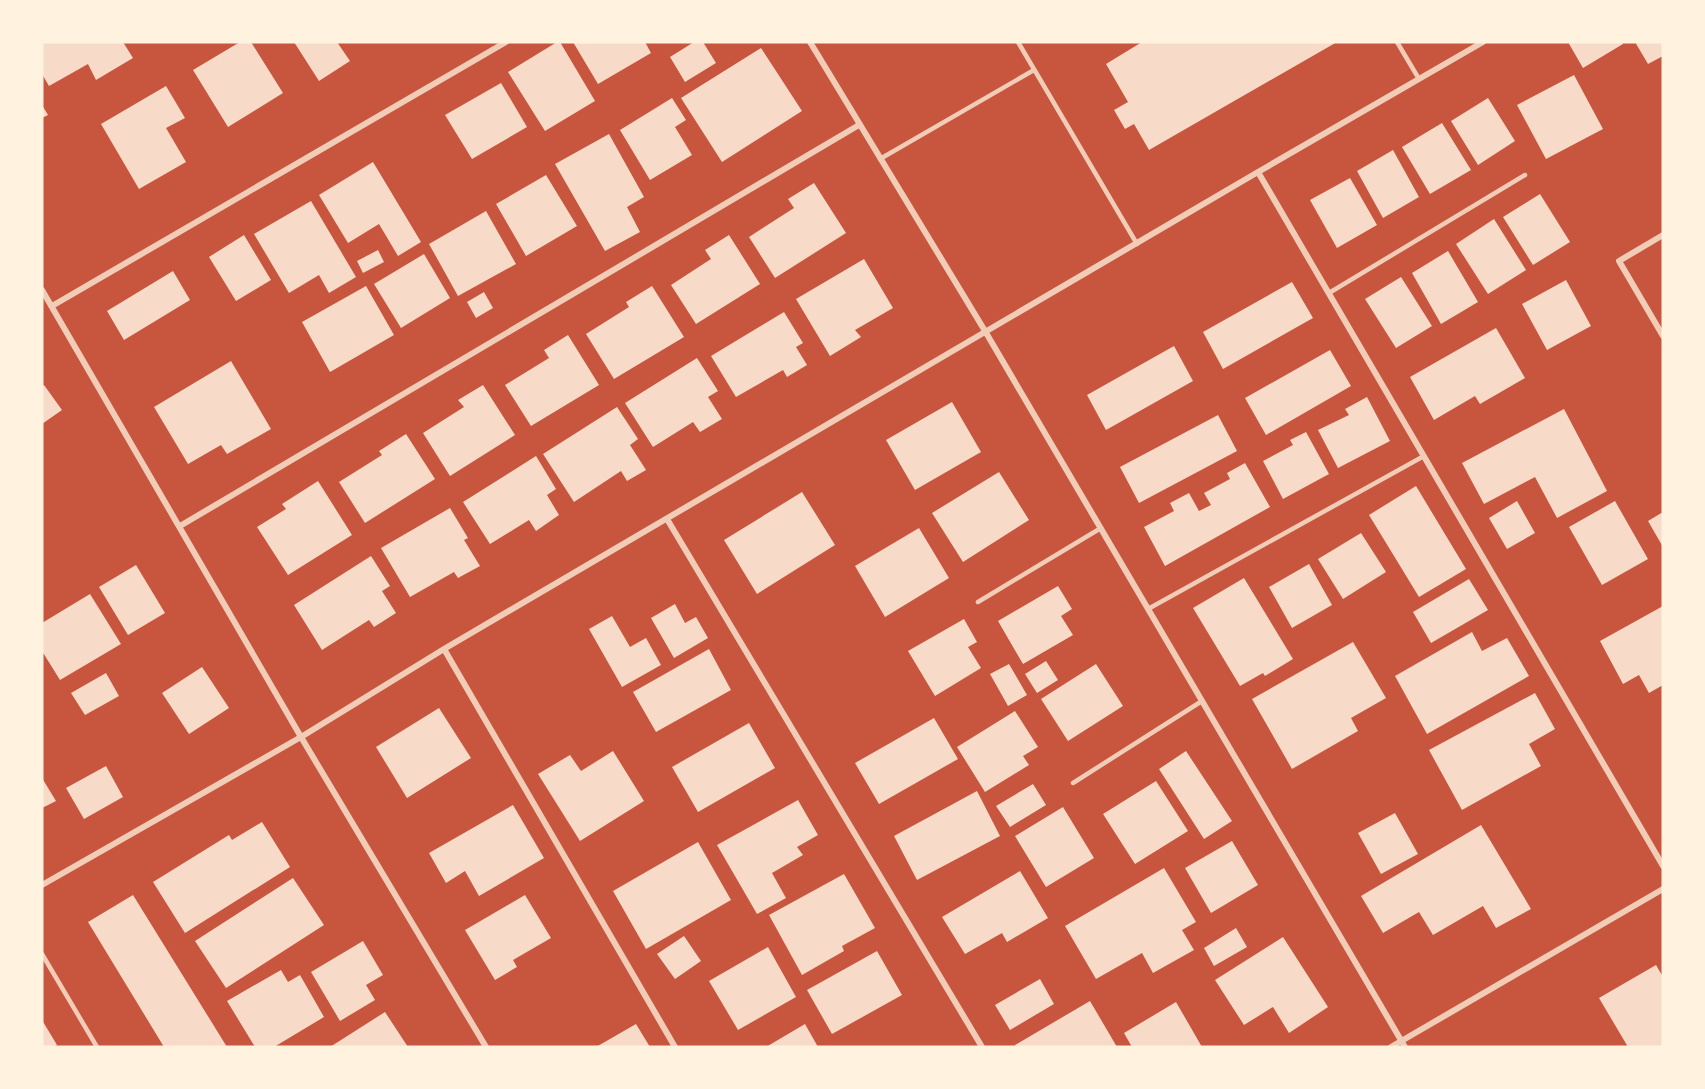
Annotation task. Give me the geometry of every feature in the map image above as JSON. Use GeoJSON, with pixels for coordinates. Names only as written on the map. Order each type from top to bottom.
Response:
{"type":"FeatureCollection","features":[{"type":"Feature","properties":{"kind":"street"},"geometry":{"type":"LineString","coordinates":[[52,306],[506,42]]}},
{"type":"Feature","properties":{"kind":"street"},"geometry":{"type":"LineString","coordinates":[[810,42],[985,331],[1403,1044]]}},
{"type":"Feature","properties":{"kind":"street"},"geometry":{"type":"LineString","coordinates":[[42,885],[301,737],[444,649],[1483,42]]}},
{"type":"Feature","properties":{"kind":"street"},"geometry":{"type":"LineString","coordinates":[[180,526],[859,125]]}},
{"type":"Feature","properties":{"kind":"street"},"geometry":{"type":"LineString","coordinates":[[1258,172],[1663,866]]}},
{"type":"Feature","properties":{"kind":"street"},"geometry":{"type":"LineString","coordinates":[[1663,235],[1619,261],[1663,336]]}},
{"type":"Feature","properties":{"kind":"street"},"geometry":{"type":"LineString","coordinates":[[42,290],[301,737],[486,1047]]}},
{"type":"Feature","properties":{"kind":"street"},"geometry":{"type":"LineString","coordinates":[[666,519],[982,1047]]}},
{"type":"Feature","properties":{"kind":"street"},"geometry":{"type":"LineString","coordinates":[[444,649],[675,1047]]}},
{"type":"Feature","properties":{"kind":"street"},"geometry":{"type":"LineString","coordinates":[[1391,1047],[1403,1044],[1663,889]]}},
{"type":"Feature","properties":{"kind":"lane"},"geometry":{"type":"LineString","coordinates":[[1018,42],[1137,244]]}},
{"type":"Feature","properties":{"kind":"lane"},"geometry":{"type":"LineString","coordinates":[[1398,42],[1419,79]]}},
{"type":"Feature","properties":{"kind":"lane"},"geometry":{"type":"LineString","coordinates":[[880,159],[1035,70]]}},
{"type":"Feature","properties":{"kind":"lane"},"geometry":{"type":"LineString","coordinates":[[1329,292],[1525,175]]}},
{"type":"Feature","properties":{"kind":"lane"},"geometry":{"type":"LineString","coordinates":[[1148,609],[1424,456]]}},
{"type":"Feature","properties":{"kind":"lane"},"geometry":{"type":"LineString","coordinates":[[978,602],[1101,528]]}},
{"type":"Feature","properties":{"kind":"lane"},"geometry":{"type":"LineString","coordinates":[[1073,783],[1202,701]]}},
{"type":"Feature","properties":{"kind":"lane"},"geometry":{"type":"LineString","coordinates":[[42,954],[97,1047]]}},
{"type":"Feature","properties":{"kind":"building"},"geometry":{"type":"Polygon","coordinates":[[[42,42],[123,42],[133,58],[96,80],[88,64],[49,86],[42,74],[42,42]]]}},
{"type":"Feature","properties":{"kind":"building"},"geometry":{"type":"Polygon","coordinates":[[[240,42],[251,42],[283,93],[228,127],[193,70],[240,42]]]}},
{"type":"Feature","properties":{"kind":"building"},"geometry":{"type":"Polygon","coordinates":[[[294,42],[337,42],[350,61],[319,81],[294,42]]]}},
{"type":"Feature","properties":{"kind":"building"},"geometry":{"type":"Polygon","coordinates":[[[560,42],[595,101],[545,131],[508,72],[560,42]]]}},
{"type":"Feature","properties":{"kind":"building"},"geometry":{"type":"Polygon","coordinates":[[[573,42],[645,42],[651,53],[598,84],[573,42]]]}},
{"type":"Feature","properties":{"kind":"building"},"geometry":{"type":"Polygon","coordinates":[[[694,42],[703,42],[716,63],[685,82],[670,57],[694,42]]]}},
{"type":"Feature","properties":{"kind":"building"},"geometry":{"type":"Polygon","coordinates":[[[1142,42],[1337,42],[1149,150],[1134,124],[1125,129],[1114,110],[1128,102],[1106,64],[1142,42]]]}},
{"type":"Feature","properties":{"kind":"building"},"geometry":{"type":"Polygon","coordinates":[[[1568,42],[1622,42],[1623,44],[1583,68],[1568,42]]]}},
{"type":"Feature","properties":{"kind":"building"},"geometry":{"type":"Polygon","coordinates":[[[1635,42],[1663,42],[1663,56],[1648,64],[1635,42]]]}},
{"type":"Feature","properties":{"kind":"building"},"geometry":{"type":"Polygon","coordinates":[[[761,48],[802,111],[722,162],[681,98],[761,48]]]}},
{"type":"Feature","properties":{"kind":"building"},"geometry":{"type":"Polygon","coordinates":[[[1574,75],[1603,129],[1546,159],[1517,105],[1574,75]]]}},
{"type":"Feature","properties":{"kind":"building"},"geometry":{"type":"Polygon","coordinates":[[[501,83],[527,127],[472,159],[445,115],[501,83]]]}},
{"type":"Feature","properties":{"kind":"building"},"geometry":{"type":"Polygon","coordinates":[[[166,86],[185,118],[166,128],[186,162],[139,189],[101,124],[166,86]]]}},
{"type":"Feature","properties":{"kind":"building"},"geometry":{"type":"Polygon","coordinates":[[[672,98],[686,120],[675,127],[692,155],[650,180],[620,130],[672,98]]]}},
{"type":"Feature","properties":{"kind":"building"},"geometry":{"type":"Polygon","coordinates":[[[1488,98],[1515,141],[1478,165],[1451,121],[1488,98]]]}},
{"type":"Feature","properties":{"kind":"building"},"geometry":{"type":"Polygon","coordinates":[[[42,105],[48,115],[42,118],[42,105]]]}},
{"type":"Feature","properties":{"kind":"building"},"geometry":{"type":"Polygon","coordinates":[[[1442,123],[1471,170],[1430,194],[1402,147],[1442,123]]]}},
{"type":"Feature","properties":{"kind":"building"},"geometry":{"type":"Polygon","coordinates":[[[609,134],[644,197],[627,207],[640,232],[605,251],[555,164],[609,134]]]}},
{"type":"Feature","properties":{"kind":"building"},"geometry":{"type":"Polygon","coordinates":[[[1393,150],[1419,197],[1383,218],[1357,171],[1393,150]]]}},
{"type":"Feature","properties":{"kind":"building"},"geometry":{"type":"Polygon","coordinates":[[[373,162],[421,242],[398,256],[379,224],[348,243],[319,195],[373,162]]]}},
{"type":"Feature","properties":{"kind":"building"},"geometry":{"type":"Polygon","coordinates":[[[546,175],[577,226],[526,256],[496,204],[546,175]]]}},
{"type":"Feature","properties":{"kind":"building"},"geometry":{"type":"Polygon","coordinates":[[[1350,178],[1377,225],[1337,248],[1310,200],[1350,178]]]}},
{"type":"Feature","properties":{"kind":"building"},"geometry":{"type":"Polygon","coordinates":[[[814,183],[846,233],[775,278],[749,237],[794,208],[788,199],[814,183]]]}},
{"type":"Feature","properties":{"kind":"building"},"geometry":{"type":"Polygon","coordinates":[[[1540,194],[1570,242],[1533,265],[1503,217],[1540,194]]]}},
{"type":"Feature","properties":{"kind":"building"},"geometry":{"type":"Polygon","coordinates":[[[311,201],[356,277],[329,293],[319,275],[289,293],[254,234],[311,201]]]}},
{"type":"Feature","properties":{"kind":"building"},"geometry":{"type":"Polygon","coordinates":[[[486,211],[516,264],[458,296],[429,244],[486,211]]]}},
{"type":"Feature","properties":{"kind":"building"},"geometry":{"type":"Polygon","coordinates":[[[1494,219],[1526,270],[1488,294],[1456,244],[1494,219]]]}},
{"type":"Feature","properties":{"kind":"building"},"geometry":{"type":"Polygon","coordinates":[[[244,235],[271,280],[236,301],[209,257],[244,235]]]}},
{"type":"Feature","properties":{"kind":"building"},"geometry":{"type":"Polygon","coordinates":[[[729,235],[760,284],[696,324],[671,285],[711,259],[705,250],[729,235]]]}},
{"type":"Feature","properties":{"kind":"building"},"geometry":{"type":"Polygon","coordinates":[[[378,250],[384,262],[363,273],[357,261],[378,250]]]}},
{"type":"Feature","properties":{"kind":"building"},"geometry":{"type":"Polygon","coordinates":[[[1448,251],[1478,302],[1441,324],[1412,273],[1448,251]]]}},
{"type":"Feature","properties":{"kind":"building"},"geometry":{"type":"Polygon","coordinates":[[[424,254],[450,298],[401,328],[374,284],[424,254]]]}},
{"type":"Feature","properties":{"kind":"building"},"geometry":{"type":"Polygon","coordinates":[[[864,259],[893,308],[855,330],[861,337],[830,356],[796,299],[864,259]]]}},
{"type":"Feature","properties":{"kind":"building"},"geometry":{"type":"Polygon","coordinates":[[[173,271],[190,300],[124,340],[107,311],[173,271]]]}},
{"type":"Feature","properties":{"kind":"building"},"geometry":{"type":"Polygon","coordinates":[[[1401,277],[1432,326],[1396,348],[1365,299],[1401,277]]]}},
{"type":"Feature","properties":{"kind":"building"},"geometry":{"type":"Polygon","coordinates":[[[1566,280],[1591,326],[1547,350],[1522,304],[1566,280]]]}},
{"type":"Feature","properties":{"kind":"building"},"geometry":{"type":"Polygon","coordinates":[[[1292,282],[1313,318],[1223,369],[1203,332],[1292,282]]]}},
{"type":"Feature","properties":{"kind":"building"},"geometry":{"type":"Polygon","coordinates":[[[366,286],[394,335],[330,372],[302,322],[366,286]]]}},
{"type":"Feature","properties":{"kind":"building"},"geometry":{"type":"Polygon","coordinates":[[[652,286],[684,337],[614,379],[586,334],[629,307],[626,302],[652,286]]]}},
{"type":"Feature","properties":{"kind":"building"},"geometry":{"type":"Polygon","coordinates":[[[484,292],[493,308],[476,318],[467,302],[484,292]]]}},
{"type":"Feature","properties":{"kind":"building"},"geometry":{"type":"Polygon","coordinates":[[[784,312],[803,343],[796,347],[807,365],[787,377],[783,370],[736,397],[711,356],[784,312]]]}},
{"type":"Feature","properties":{"kind":"building"},"geometry":{"type":"Polygon","coordinates":[[[1496,328],[1525,378],[1480,404],[1475,396],[1434,420],[1410,377],[1496,328]]]}},
{"type":"Feature","properties":{"kind":"building"},"geometry":{"type":"Polygon","coordinates":[[[568,335],[599,385],[531,426],[505,385],[549,358],[544,350],[568,335]]]}},
{"type":"Feature","properties":{"kind":"building"},"geometry":{"type":"Polygon","coordinates":[[[1174,346],[1193,381],[1106,430],[1087,395],[1174,346]]]}},
{"type":"Feature","properties":{"kind":"building"},"geometry":{"type":"Polygon","coordinates":[[[1330,350],[1351,386],[1266,435],[1245,398],[1330,350]]]}},
{"type":"Feature","properties":{"kind":"building"},"geometry":{"type":"Polygon","coordinates":[[[697,358],[718,391],[708,397],[722,419],[700,432],[693,422],[653,447],[625,403],[697,358]]]}},
{"type":"Feature","properties":{"kind":"building"},"geometry":{"type":"Polygon","coordinates":[[[231,361],[271,429],[227,454],[221,445],[188,464],[154,407],[231,361]]]}},
{"type":"Feature","properties":{"kind":"building"},"geometry":{"type":"Polygon","coordinates":[[[44,385],[62,410],[42,424],[42,387],[44,385]]]}},
{"type":"Feature","properties":{"kind":"building"},"geometry":{"type":"Polygon","coordinates":[[[483,385],[515,435],[450,476],[423,433],[464,407],[458,400],[483,385]]]}},
{"type":"Feature","properties":{"kind":"building"},"geometry":{"type":"Polygon","coordinates":[[[1367,397],[1390,441],[1338,468],[1318,430],[1349,415],[1345,409],[1367,397]]]}},
{"type":"Feature","properties":{"kind":"building"},"geometry":{"type":"Polygon","coordinates":[[[952,402],[981,452],[915,490],[886,440],[952,402]]]}},
{"type":"Feature","properties":{"kind":"building"},"geometry":{"type":"Polygon","coordinates":[[[617,407],[638,439],[630,445],[646,470],[627,481],[621,471],[574,502],[543,454],[617,407]]]}},
{"type":"Feature","properties":{"kind":"building"},"geometry":{"type":"Polygon","coordinates":[[[1564,409],[1607,491],[1557,518],[1535,477],[1484,504],[1462,463],[1564,409]]]}},
{"type":"Feature","properties":{"kind":"building"},"geometry":{"type":"Polygon","coordinates":[[[1218,415],[1237,451],[1139,503],[1120,467],[1218,415]]]}},
{"type":"Feature","properties":{"kind":"building"},"geometry":{"type":"Polygon","coordinates":[[[1306,432],[1329,474],[1283,499],[1263,461],[1293,445],[1290,440],[1306,432]]]}},
{"type":"Feature","properties":{"kind":"building"},"geometry":{"type":"Polygon","coordinates":[[[406,434],[435,479],[365,523],[339,482],[382,455],[379,451],[406,434]]]}},
{"type":"Feature","properties":{"kind":"building"},"geometry":{"type":"Polygon","coordinates":[[[536,456],[556,489],[547,495],[559,515],[536,531],[529,520],[490,544],[463,502],[536,456]]]}},
{"type":"Feature","properties":{"kind":"building"},"geometry":{"type":"Polygon","coordinates":[[[1245,463],[1270,507],[1165,566],[1144,527],[1174,511],[1170,503],[1189,493],[1199,511],[1211,505],[1204,493],[1230,479],[1227,473],[1245,463]]]}},
{"type":"Feature","properties":{"kind":"building"},"geometry":{"type":"Polygon","coordinates":[[[999,472],[1029,520],[963,562],[932,513],[999,472]]]}},
{"type":"Feature","properties":{"kind":"building"},"geometry":{"type":"Polygon","coordinates":[[[318,481],[352,535],[288,575],[257,527],[286,509],[282,504],[318,481]]]}},
{"type":"Feature","properties":{"kind":"building"},"geometry":{"type":"Polygon","coordinates":[[[1416,486],[1466,569],[1419,597],[1369,515],[1416,486]]]}},
{"type":"Feature","properties":{"kind":"building"},"geometry":{"type":"Polygon","coordinates":[[[802,492],[835,545],[757,594],[724,540],[802,492]]]}},
{"type":"Feature","properties":{"kind":"building"},"geometry":{"type":"Polygon","coordinates":[[[1517,501],[1535,533],[1507,549],[1489,518],[1517,501]]]}},
{"type":"Feature","properties":{"kind":"building"},"geometry":{"type":"Polygon","coordinates":[[[1615,501],[1648,559],[1602,585],[1569,527],[1615,501]]]}},
{"type":"Feature","properties":{"kind":"building"},"geometry":{"type":"Polygon","coordinates":[[[450,508],[468,538],[464,540],[480,566],[458,578],[454,572],[410,597],[381,548],[450,508]]]}},
{"type":"Feature","properties":{"kind":"building"},"geometry":{"type":"Polygon","coordinates":[[[1663,512],[1663,547],[1648,521],[1663,512]]]}},
{"type":"Feature","properties":{"kind":"building"},"geometry":{"type":"Polygon","coordinates":[[[919,528],[949,578],[885,617],[855,566],[919,528]]]}},
{"type":"Feature","properties":{"kind":"building"},"geometry":{"type":"Polygon","coordinates":[[[1361,533],[1386,572],[1343,599],[1318,559],[1361,533]]]}},
{"type":"Feature","properties":{"kind":"building"},"geometry":{"type":"Polygon","coordinates":[[[371,556],[390,586],[382,591],[396,613],[374,627],[369,620],[322,650],[294,605],[371,556]]]}},
{"type":"Feature","properties":{"kind":"building"},"geometry":{"type":"Polygon","coordinates":[[[1309,564],[1332,605],[1292,628],[1269,587],[1309,564]]]}},
{"type":"Feature","properties":{"kind":"building"},"geometry":{"type":"Polygon","coordinates":[[[136,565],[165,613],[128,635],[99,587],[136,565]]]}},
{"type":"Feature","properties":{"kind":"building"},"geometry":{"type":"Polygon","coordinates":[[[1244,578],[1293,659],[1265,676],[1263,673],[1240,686],[1193,608],[1244,578]]]}},
{"type":"Feature","properties":{"kind":"building"},"geometry":{"type":"Polygon","coordinates":[[[1469,579],[1488,610],[1431,643],[1413,612],[1469,579]]]}},
{"type":"Feature","properties":{"kind":"building"},"geometry":{"type":"Polygon","coordinates":[[[1058,586],[1072,609],[1061,616],[1073,635],[1023,664],[998,621],[1058,586]]]}},
{"type":"Feature","properties":{"kind":"building"},"geometry":{"type":"Polygon","coordinates":[[[90,594],[121,644],[60,680],[42,651],[42,623],[90,594]]]}},
{"type":"Feature","properties":{"kind":"building"},"geometry":{"type":"Polygon","coordinates":[[[675,604],[685,623],[696,617],[708,638],[674,658],[651,618],[675,604]]]}},
{"type":"Feature","properties":{"kind":"building"},"geometry":{"type":"Polygon","coordinates":[[[1663,606],[1663,685],[1649,693],[1639,675],[1623,684],[1600,641],[1663,606]]]}},
{"type":"Feature","properties":{"kind":"building"},"geometry":{"type":"Polygon","coordinates":[[[612,616],[630,647],[646,638],[661,665],[622,687],[589,629],[612,616]]]}},
{"type":"Feature","properties":{"kind":"building"},"geometry":{"type":"Polygon","coordinates":[[[964,619],[977,642],[968,647],[981,668],[935,696],[908,651],[964,619]]]}},
{"type":"Feature","properties":{"kind":"building"},"geometry":{"type":"Polygon","coordinates":[[[1472,632],[1482,651],[1507,638],[1529,676],[1427,734],[1395,676],[1472,632]]]}},
{"type":"Feature","properties":{"kind":"building"},"geometry":{"type":"Polygon","coordinates":[[[1353,642],[1386,698],[1351,718],[1358,731],[1292,769],[1252,699],[1353,642]]]}},
{"type":"Feature","properties":{"kind":"building"},"geometry":{"type":"Polygon","coordinates":[[[709,649],[731,690],[656,732],[633,692],[709,649]]]}},
{"type":"Feature","properties":{"kind":"building"},"geometry":{"type":"Polygon","coordinates":[[[1046,661],[1058,680],[1037,693],[1025,674],[1046,661]]]}},
{"type":"Feature","properties":{"kind":"building"},"geometry":{"type":"Polygon","coordinates":[[[1009,664],[1027,695],[1008,706],[990,674],[1009,664]]]}},
{"type":"Feature","properties":{"kind":"building"},"geometry":{"type":"Polygon","coordinates":[[[1096,664],[1123,706],[1068,741],[1041,699],[1096,664]]]}},
{"type":"Feature","properties":{"kind":"building"},"geometry":{"type":"Polygon","coordinates":[[[202,667],[229,708],[189,734],[162,693],[202,667]]]}},
{"type":"Feature","properties":{"kind":"building"},"geometry":{"type":"Polygon","coordinates":[[[106,673],[119,696],[85,715],[71,693],[106,673]]]}},
{"type":"Feature","properties":{"kind":"building"},"geometry":{"type":"Polygon","coordinates":[[[1535,693],[1555,729],[1529,744],[1541,766],[1462,810],[1429,750],[1535,693]]]}},
{"type":"Feature","properties":{"kind":"building"},"geometry":{"type":"Polygon","coordinates":[[[439,708],[471,758],[407,798],[376,747],[439,708]]]}},
{"type":"Feature","properties":{"kind":"building"},"geometry":{"type":"Polygon","coordinates":[[[1015,711],[1038,747],[1023,756],[1029,765],[985,792],[957,747],[1015,711]]]}},
{"type":"Feature","properties":{"kind":"building"},"geometry":{"type":"Polygon","coordinates":[[[934,718],[958,759],[879,804],[855,763],[934,718]]]}},
{"type":"Feature","properties":{"kind":"building"},"geometry":{"type":"Polygon","coordinates":[[[749,723],[775,768],[698,812],[672,767],[749,723]]]}},
{"type":"Feature","properties":{"kind":"building"},"geometry":{"type":"Polygon","coordinates":[[[613,751],[644,801],[580,841],[538,774],[570,755],[581,771],[613,751]]]}},
{"type":"Feature","properties":{"kind":"building"},"geometry":{"type":"Polygon","coordinates":[[[1186,751],[1232,821],[1204,839],[1159,769],[1186,751]]]}},
{"type":"Feature","properties":{"kind":"building"},"geometry":{"type":"Polygon","coordinates":[[[106,766],[123,797],[84,819],[66,788],[106,766]]]}},
{"type":"Feature","properties":{"kind":"building"},"geometry":{"type":"Polygon","coordinates":[[[42,778],[56,801],[42,808],[42,778]]]}},
{"type":"Feature","properties":{"kind":"building"},"geometry":{"type":"Polygon","coordinates":[[[1156,781],[1188,831],[1135,864],[1103,814],[1156,781]]]}},
{"type":"Feature","properties":{"kind":"building"},"geometry":{"type":"Polygon","coordinates":[[[1033,784],[1046,805],[1010,827],[996,806],[1033,784]]]}},
{"type":"Feature","properties":{"kind":"building"},"geometry":{"type":"Polygon","coordinates":[[[977,791],[1000,836],[917,880],[894,836],[977,791]]]}},
{"type":"Feature","properties":{"kind":"building"},"geometry":{"type":"Polygon","coordinates":[[[798,800],[818,835],[797,847],[803,855],[772,873],[786,898],[757,914],[717,845],[798,800]]]}},
{"type":"Feature","properties":{"kind":"building"},"geometry":{"type":"Polygon","coordinates":[[[513,805],[544,858],[479,896],[465,871],[446,883],[429,853],[513,805]]]}},
{"type":"Feature","properties":{"kind":"building"},"geometry":{"type":"Polygon","coordinates":[[[1063,807],[1094,858],[1046,887],[1015,836],[1063,807]]]}},
{"type":"Feature","properties":{"kind":"building"},"geometry":{"type":"Polygon","coordinates":[[[1395,813],[1418,854],[1381,874],[1358,833],[1395,813]]]}},
{"type":"Feature","properties":{"kind":"building"},"geometry":{"type":"Polygon","coordinates":[[[262,822],[290,867],[185,933],[153,882],[229,835],[232,840],[262,822]]]}},
{"type":"Feature","properties":{"kind":"building"},"geometry":{"type":"Polygon","coordinates":[[[1481,825],[1531,909],[1496,928],[1483,906],[1433,935],[1419,912],[1383,933],[1361,896],[1481,825]]]}},
{"type":"Feature","properties":{"kind":"building"},"geometry":{"type":"Polygon","coordinates":[[[1232,841],[1258,885],[1211,913],[1185,868],[1232,841]]]}},
{"type":"Feature","properties":{"kind":"building"},"geometry":{"type":"Polygon","coordinates":[[[698,842],[731,900],[646,949],[613,891],[698,842]]]}},
{"type":"Feature","properties":{"kind":"building"},"geometry":{"type":"Polygon","coordinates":[[[1164,868],[1196,922],[1182,930],[1194,950],[1153,973],[1142,953],[1096,979],[1065,926],[1164,868]]]}},
{"type":"Feature","properties":{"kind":"building"},"geometry":{"type":"Polygon","coordinates":[[[1020,871],[1048,918],[1007,942],[1002,933],[965,954],[942,917],[1020,871]]]}},
{"type":"Feature","properties":{"kind":"building"},"geometry":{"type":"Polygon","coordinates":[[[844,874],[875,928],[842,946],[844,951],[802,975],[769,915],[844,874]]]}},
{"type":"Feature","properties":{"kind":"building"},"geometry":{"type":"Polygon","coordinates":[[[293,878],[324,925],[226,988],[195,941],[293,878]]]}},
{"type":"Feature","properties":{"kind":"building"},"geometry":{"type":"Polygon","coordinates":[[[133,895],[227,1047],[164,1047],[88,922],[133,895]]]}},
{"type":"Feature","properties":{"kind":"building"},"geometry":{"type":"Polygon","coordinates":[[[525,895],[551,938],[513,960],[517,967],[495,980],[465,930],[525,895]]]}},
{"type":"Feature","properties":{"kind":"building"},"geometry":{"type":"Polygon","coordinates":[[[1236,928],[1247,947],[1214,966],[1204,948],[1236,928]]]}},
{"type":"Feature","properties":{"kind":"building"},"geometry":{"type":"Polygon","coordinates":[[[684,936],[701,961],[675,979],[657,954],[684,936]]]}},
{"type":"Feature","properties":{"kind":"building"},"geometry":{"type":"Polygon","coordinates":[[[1283,937],[1328,1007],[1289,1033],[1273,1007],[1244,1025],[1215,980],[1283,937]]]}},
{"type":"Feature","properties":{"kind":"building"},"geometry":{"type":"Polygon","coordinates":[[[363,941],[383,975],[366,985],[375,1000],[340,1021],[311,972],[363,941]]]}},
{"type":"Feature","properties":{"kind":"building"},"geometry":{"type":"Polygon","coordinates":[[[768,947],[796,997],[738,1030],[709,981],[768,947]]]}},
{"type":"Feature","properties":{"kind":"building"},"geometry":{"type":"Polygon","coordinates":[[[877,951],[902,995],[832,1034],[807,990],[877,951]]]}},
{"type":"Feature","properties":{"kind":"building"},"geometry":{"type":"Polygon","coordinates":[[[1656,965],[1663,977],[1663,1047],[1628,1047],[1599,998],[1656,965]]]}},
{"type":"Feature","properties":{"kind":"building"},"geometry":{"type":"Polygon","coordinates":[[[281,970],[288,982],[300,975],[324,1017],[274,1047],[255,1047],[227,1001],[281,970]]]}},
{"type":"Feature","properties":{"kind":"building"},"geometry":{"type":"Polygon","coordinates":[[[1040,979],[1054,1004],[1010,1030],[995,1005],[1040,979]]]}},
{"type":"Feature","properties":{"kind":"building"},"geometry":{"type":"Polygon","coordinates":[[[1090,1001],[1117,1047],[1016,1047],[1015,1045],[1090,1001]]]}},
{"type":"Feature","properties":{"kind":"building"},"geometry":{"type":"Polygon","coordinates":[[[1176,1002],[1202,1047],[1132,1047],[1124,1033],[1176,1002]]]}},
{"type":"Feature","properties":{"kind":"building"},"geometry":{"type":"Polygon","coordinates":[[[385,1012],[408,1047],[330,1047],[385,1012]]]}},
{"type":"Feature","properties":{"kind":"building"},"geometry":{"type":"Polygon","coordinates":[[[42,1020],[57,1045],[53,1047],[42,1047],[42,1020]]]}},
{"type":"Feature","properties":{"kind":"building"},"geometry":{"type":"Polygon","coordinates":[[[636,1024],[650,1047],[596,1047],[636,1024]]]}},
{"type":"Feature","properties":{"kind":"building"},"geometry":{"type":"Polygon","coordinates":[[[805,1024],[818,1047],[766,1047],[805,1024]]]}}]}
